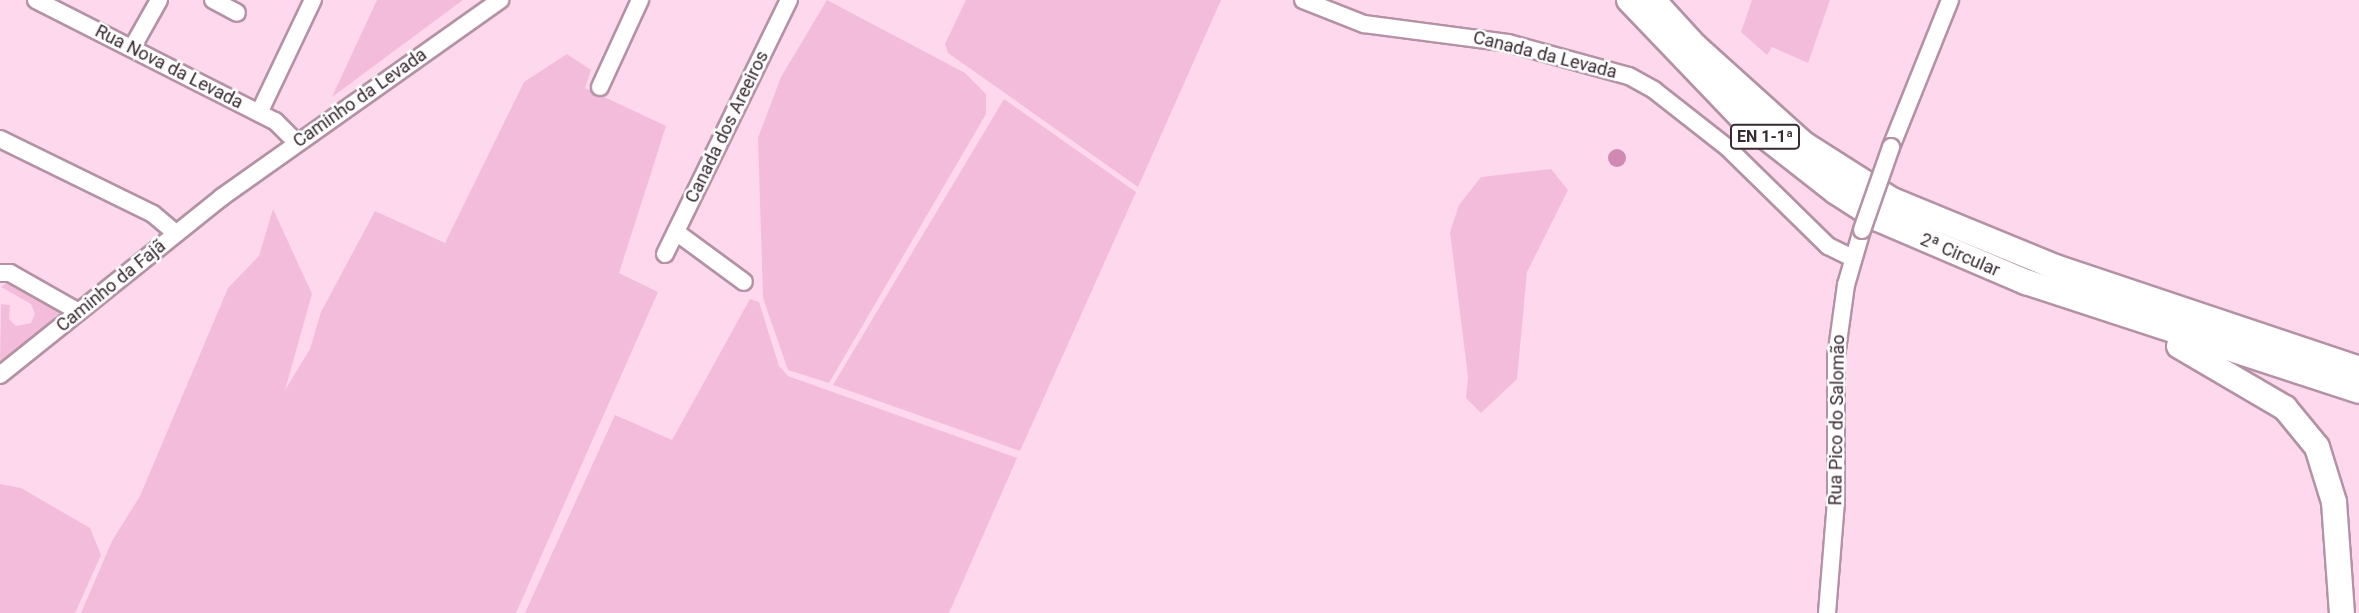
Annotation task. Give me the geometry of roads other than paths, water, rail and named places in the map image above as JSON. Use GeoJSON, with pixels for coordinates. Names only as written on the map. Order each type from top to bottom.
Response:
{"type":"FeatureCollection","features":[{"type":"Feature","properties":{"kind":"highway","name":"2ª Circular"},"geometry":{"type":"LineString","coordinates":[[1629,0],[1743,119],[1836,192],[1927,242],[2063,295],[2359,391]]}},
{"type":"Feature","properties":{"kind":"highway","name":"2ª Circular"},"geometry":{"type":"LineString","coordinates":[[1653,0],[1753,100],[1847,174],[1950,227],[2359,369]]}},
{"type":"Feature","properties":{"kind":"highway"},"geometry":{"type":"LineString","coordinates":[[2098,280],[2128,283],[2359,351]]}},
{"type":"Feature","properties":{"kind":"highway"},"geometry":{"type":"LineString","coordinates":[[2063,295],[2203,356],[2285,408],[2317,447],[2327,472],[2336,533],[2342,613]]}},
{"type":"Feature","properties":{"kind":"highway"},"geometry":{"type":"LineString","coordinates":[[2336,533],[2359,593]]}},
{"type":"Feature","properties":{"kind":"street","name":"Rua Nova da Levada"},"geometry":{"type":"LineString","coordinates":[[36,0],[259,113],[296,142]]}},
{"type":"Feature","properties":{"kind":"street"},"geometry":{"type":"LineString","coordinates":[[132,48],[159,0]]}},
{"type":"Feature","properties":{"kind":"street"},"geometry":{"type":"LineString","coordinates":[[213,0],[237,13]]}},
{"type":"Feature","properties":{"kind":"street"},"geometry":{"type":"LineString","coordinates":[[259,113],[313,0]]}},
{"type":"Feature","properties":{"kind":"street","name":"Caminho da Levada"},"geometry":{"type":"LineString","coordinates":[[222,197],[500,0]]}},
{"type":"Feature","properties":{"kind":"street"},"geometry":{"type":"LineString","coordinates":[[600,87],[640,0]]}},
{"type":"Feature","properties":{"kind":"street","name":"Canada dos Areeiros"},"geometry":{"type":"LineString","coordinates":[[665,254],[789,0]]}},
{"type":"Feature","properties":{"kind":"street","name":"Canada da Levada"},"geometry":{"type":"LineString","coordinates":[[1303,0],[1364,24],[1508,43],[1629,76],[1654,90],[1728,148],[1828,246],[1852,257]]}},
{"type":"Feature","properties":{"kind":"street","name":"Rua Pico do Salomão"},"geometry":{"type":"LineString","coordinates":[[1827,613],[1836,500],[1836,356],[1852,257],[1891,147],[1950,0]]}},
{"type":"Feature","properties":{"kind":"street"},"geometry":{"type":"LineString","coordinates":[[0,139],[153,214],[176,233]]}},
{"type":"Feature","properties":{"kind":"street","name":"Caminho da Fajã"},"geometry":{"type":"LineString","coordinates":[[0,375],[222,197]]}},
{"type":"Feature","properties":{"kind":"street"},"geometry":{"type":"LineString","coordinates":[[676,232],[744,282]]}},
{"type":"Feature","properties":{"kind":"street"},"geometry":{"type":"LineString","coordinates":[[0,273],[10,273],[79,312]]}}]}
